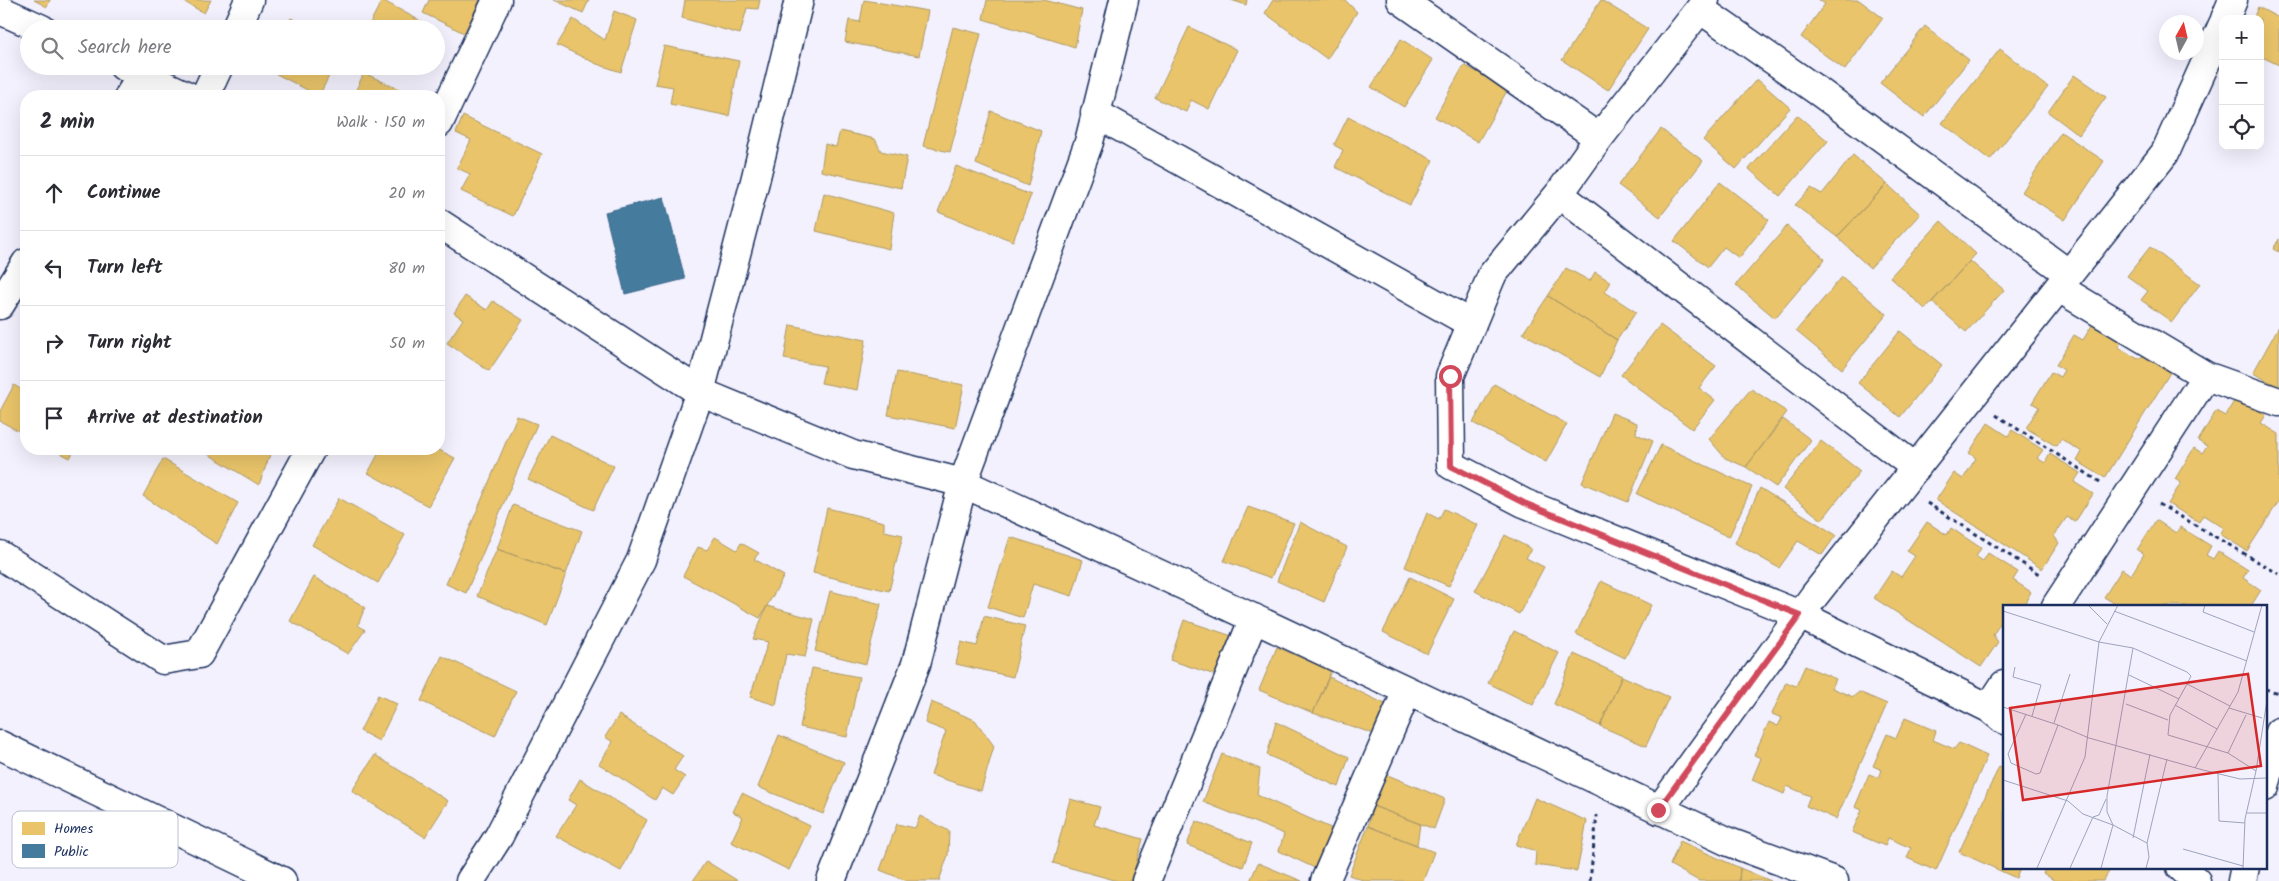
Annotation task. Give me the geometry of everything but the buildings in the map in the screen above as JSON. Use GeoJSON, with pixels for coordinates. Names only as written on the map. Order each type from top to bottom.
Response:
{"type":"FeatureCollection","features":[{"type":"Feature","properties":{"kind":"street"},"geometry":{"type":"LineString","coordinates":[[240,20],[249,0]]}},
{"type":"Feature","properties":{"kind":"street"},"geometry":{"type":"LineString","coordinates":[[445,110],[498,0]]}},
{"type":"Feature","properties":{"kind":"street"},"geometry":{"type":"LineString","coordinates":[[470,881],[499,836],[641,560],[700,392],[755,181],[799,0]]}},
{"type":"Feature","properties":{"kind":"street"},"geometry":{"type":"LineString","coordinates":[[831,881],[916,664],[963,483],[1089,142],[1124,0]]}},
{"type":"Feature","properties":{"kind":"street"},"geometry":{"type":"LineString","coordinates":[[1401,0],[1599,138]]}},
{"type":"Feature","properties":{"kind":"street"},"geometry":{"type":"LineString","coordinates":[[2227,15],[2233,0]]}},
{"type":"Feature","properties":{"kind":"street"},"geometry":{"type":"LineString","coordinates":[[2003,689],[1997,714],[1800,615],[1524,503],[1451,466],[1450,376],[1492,275],[1559,194],[1599,138],[1702,4],[2064,281],[2206,376],[2279,402]]}},
{"type":"Feature","properties":{"kind":"street"},"geometry":{"type":"LineString","coordinates":[[0,10],[22,20]]}},
{"type":"Feature","properties":{"kind":"street"},"geometry":{"type":"LineString","coordinates":[[1658,810],[1800,615],[2165,154],[2219,33]]}},
{"type":"Feature","properties":{"kind":"street"},"geometry":{"type":"LineString","coordinates":[[208,90],[215,75]]}},
{"type":"Feature","properties":{"kind":"street"},"geometry":{"type":"LineString","coordinates":[[132,79],[168,90]]}},
{"type":"Feature","properties":{"kind":"street"},"geometry":{"type":"LineString","coordinates":[[1095,114],[1472,324]]}},
{"type":"Feature","properties":{"kind":"street"},"geometry":{"type":"LineString","coordinates":[[1559,194],[1908,477]]}},
{"type":"Feature","properties":{"kind":"street"},"geometry":{"type":"LineString","coordinates":[[445,227],[700,392],[853,455],[963,483],[1254,618],[1658,810],[1729,842],[1834,881]]}},
{"type":"Feature","properties":{"kind":"street"},"geometry":{"type":"LineString","coordinates":[[0,305],[20,272]]}},
{"type":"Feature","properties":{"kind":"street"},"geometry":{"type":"LineString","coordinates":[[2060,599],[2206,376]]}},
{"type":"Feature","properties":{"kind":"street"},"geometry":{"type":"LineString","coordinates":[[0,555],[163,660],[198,654],[308,455]]}},
{"type":"Feature","properties":{"kind":"street"},"geometry":{"type":"LineString","coordinates":[[1146,881],[1254,618]]}},
{"type":"Feature","properties":{"kind":"street"},"geometry":{"type":"LineString","coordinates":[[1325,881],[1407,691]]}},
{"type":"Feature","properties":{"kind":"street"},"geometry":{"type":"LineString","coordinates":[[2266,783],[2279,732]]}},
{"type":"Feature","properties":{"kind":"street"},"geometry":{"type":"LineString","coordinates":[[0,745],[137,811]]}},
{"type":"Feature","properties":{"kind":"street"},"geometry":{"type":"LineString","coordinates":[[178,831],[282,881]]}},
{"type":"Feature","properties":{"kind":"street"},"geometry":{"type":"LineString","coordinates":[[2182,868],[2196,881]]}},
{"type":"Feature","properties":{"kind":"street"},"geometry":{"type":"LineString","coordinates":[[2242,881],[2245,868]]}},
{"type":"Feature","properties":{"kind":"path"},"geometry":{"type":"LineString","coordinates":[[1971,398],[2129,494],[2279,574]]}},
{"type":"Feature","properties":{"kind":"path"},"geometry":{"type":"LineString","coordinates":[[1908,477],[2060,599]]}},
{"type":"Feature","properties":{"kind":"path"},"geometry":{"type":"LineString","coordinates":[[2266,689],[2279,693]]}},
{"type":"Feature","properties":{"kind":"path"},"geometry":{"type":"LineString","coordinates":[[1590,881],[1600,782]]}},
{"type":"Feature","properties":{"kind":"route"},"geometry":{"type":"LineString","coordinates":[[1450,376],[1451,466],[1524,503],[1800,615],[1658,810]]}}]}
